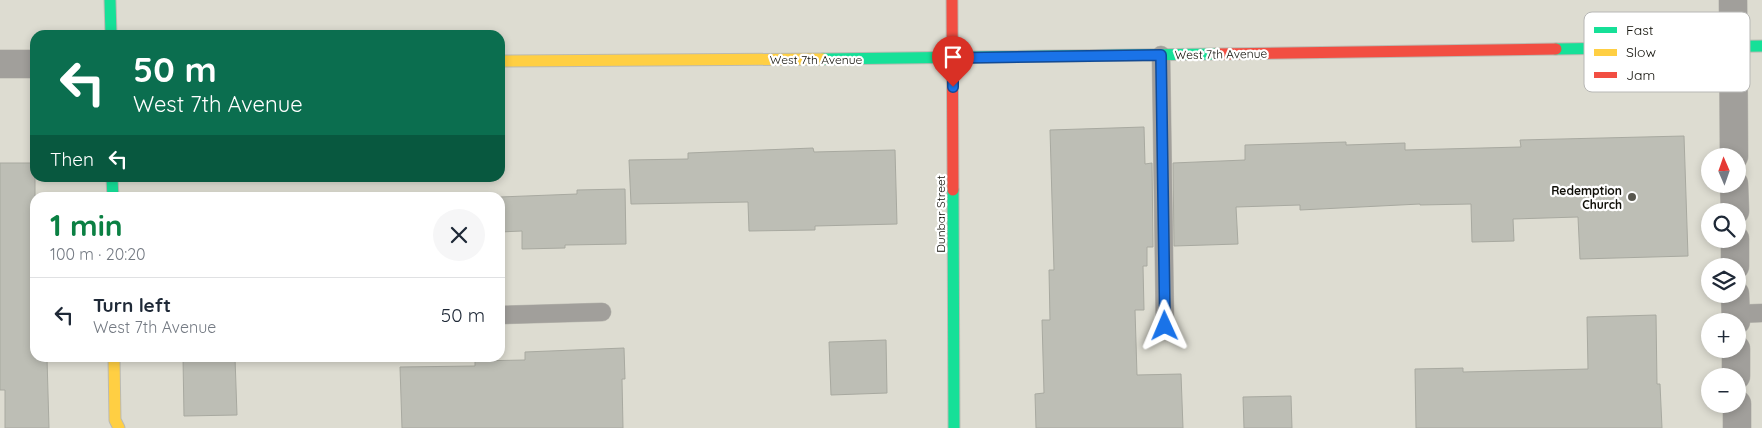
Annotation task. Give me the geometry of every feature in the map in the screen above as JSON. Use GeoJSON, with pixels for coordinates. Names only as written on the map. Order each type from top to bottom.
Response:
{"type":"FeatureCollection","features":[{"type":"Feature","properties":{"kind":"street"},"geometry":{"type":"LineString","coordinates":[[110,0],[111,30]]}},
{"type":"Feature","properties":{"kind":"street","name":"Dunbar Street"},"geometry":{"type":"LineString","coordinates":[[952,0],[954,428]]}},
{"type":"Feature","properties":{"kind":"street","name":"West 7th Avenue"},"geometry":{"type":"LineString","coordinates":[[505,61],[953,58],[1584,48]]}},
{"type":"Feature","properties":{"kind":"street"},"geometry":{"type":"LineString","coordinates":[[0,64],[30,64]]}},
{"type":"Feature","properties":{"kind":"street"},"geometry":{"type":"LineString","coordinates":[[1733,92],[1734,148]]}},
{"type":"Feature","properties":{"kind":"street"},"geometry":{"type":"LineString","coordinates":[[114,362],[114,425]]}},
{"type":"Feature","properties":{"kind":"street"},"geometry":{"type":"LineString","coordinates":[[1736,413],[1737,428]]}},
{"type":"Feature","properties":{"kind":"lane"},"geometry":{"type":"LineString","coordinates":[[1161,55],[1165,326]]}},
{"type":"Feature","properties":{"kind":"lane"},"geometry":{"type":"LineString","coordinates":[[505,315],[602,312]]}},
{"type":"Feature","properties":{"kind":"building"},"geometry":{"type":"Polygon","coordinates":[[[1144,127],[1145,164],[1152,163],[1153,247],[1147,247],[1147,266],[1143,266],[1144,310],[1135,310],[1137,375],[1181,374],[1183,428],[1036,428],[1035,394],[1044,393],[1042,320],[1050,320],[1049,270],[1054,270],[1050,130],[1144,127]]]}},
{"type":"Feature","properties":{"kind":"building"},"geometry":{"type":"Polygon","coordinates":[[[1684,136],[1688,256],[1580,259],[1578,217],[1513,219],[1514,241],[1472,242],[1471,204],[1420,204],[1300,210],[1300,205],[1236,207],[1238,244],[1174,246],[1173,163],[1245,160],[1245,145],[1346,142],[1346,145],[1405,143],[1405,150],[1521,147],[1520,140],[1684,136]]]}},
{"type":"Feature","properties":{"kind":"building"},"geometry":{"type":"Polygon","coordinates":[[[813,148],[814,152],[895,150],[897,224],[815,226],[815,230],[749,231],[748,202],[631,204],[629,160],[688,159],[688,153],[813,148]]]}},
{"type":"Feature","properties":{"kind":"building"},"geometry":{"type":"Polygon","coordinates":[[[0,163],[30,163],[30,182],[35,182],[35,192],[30,192],[30,362],[47,362],[49,428],[5,428],[5,390],[0,390],[0,163]]]}},
{"type":"Feature","properties":{"kind":"building"},"geometry":{"type":"Polygon","coordinates":[[[625,189],[626,244],[565,245],[565,248],[522,249],[522,231],[505,232],[505,197],[577,194],[577,190],[625,189]]]}},
{"type":"Feature","properties":{"kind":"building"},"geometry":{"type":"Polygon","coordinates":[[[1656,315],[1657,384],[1660,384],[1662,428],[1416,428],[1415,369],[1463,368],[1463,372],[1588,369],[1587,317],[1656,315]]]}},
{"type":"Feature","properties":{"kind":"building"},"geometry":{"type":"Polygon","coordinates":[[[886,340],[887,393],[831,395],[829,342],[886,340]]]}},
{"type":"Feature","properties":{"kind":"building"},"geometry":{"type":"Polygon","coordinates":[[[624,348],[625,379],[622,379],[623,428],[402,428],[400,367],[475,366],[475,362],[525,360],[525,352],[624,348]]]}},
{"type":"Feature","properties":{"kind":"building"},"geometry":{"type":"Polygon","coordinates":[[[183,362],[235,362],[237,415],[184,416],[183,362]]]}},
{"type":"Feature","properties":{"kind":"building"},"geometry":{"type":"Polygon","coordinates":[[[1291,396],[1292,428],[1244,428],[1243,397],[1291,396]]]}},
{"type":"Feature","properties":{"kind":"traffic: fast"},"geometry":{"type":"LineString","coordinates":[[110,0],[111,30]]}},
{"type":"Feature","properties":{"kind":"traffic: fast"},"geometry":{"type":"LineString","coordinates":[[1750,46],[1762,46]]}},
{"type":"Feature","properties":{"kind":"traffic: fast"},"geometry":{"type":"LineString","coordinates":[[1556,49],[1584,49]]}},
{"type":"Feature","properties":{"kind":"traffic: fast"},"geometry":{"type":"LineString","coordinates":[[823,59],[1216,54]]}},
{"type":"Feature","properties":{"kind":"traffic: fast"},"geometry":{"type":"LineString","coordinates":[[112,182],[113,192]]}},
{"type":"Feature","properties":{"kind":"traffic: fast"},"geometry":{"type":"LineString","coordinates":[[953,190],[954,428]]}},
{"type":"Feature","properties":{"kind":"traffic: slow"},"geometry":{"type":"LineString","coordinates":[[505,61],[823,59]]}},
{"type":"Feature","properties":{"kind":"traffic: slow"},"geometry":{"type":"LineString","coordinates":[[114,362],[115,420],[119,428]]}},
{"type":"Feature","properties":{"kind":"traffic: jam"},"geometry":{"type":"LineString","coordinates":[[952,0],[953,190]]}},
{"type":"Feature","properties":{"kind":"traffic: jam"},"geometry":{"type":"LineString","coordinates":[[1216,54],[1556,49]]}},
{"type":"Feature","properties":{"kind":"place","name":"Redemption Church"},"geometry":{"type":"Point","coordinates":[1632,197]}},
{"type":"Feature","properties":{"kind":"route"},"geometry":{"type":"LineString","coordinates":[[953,87],[953,58],[1161,55],[1165,326]]}}]}
